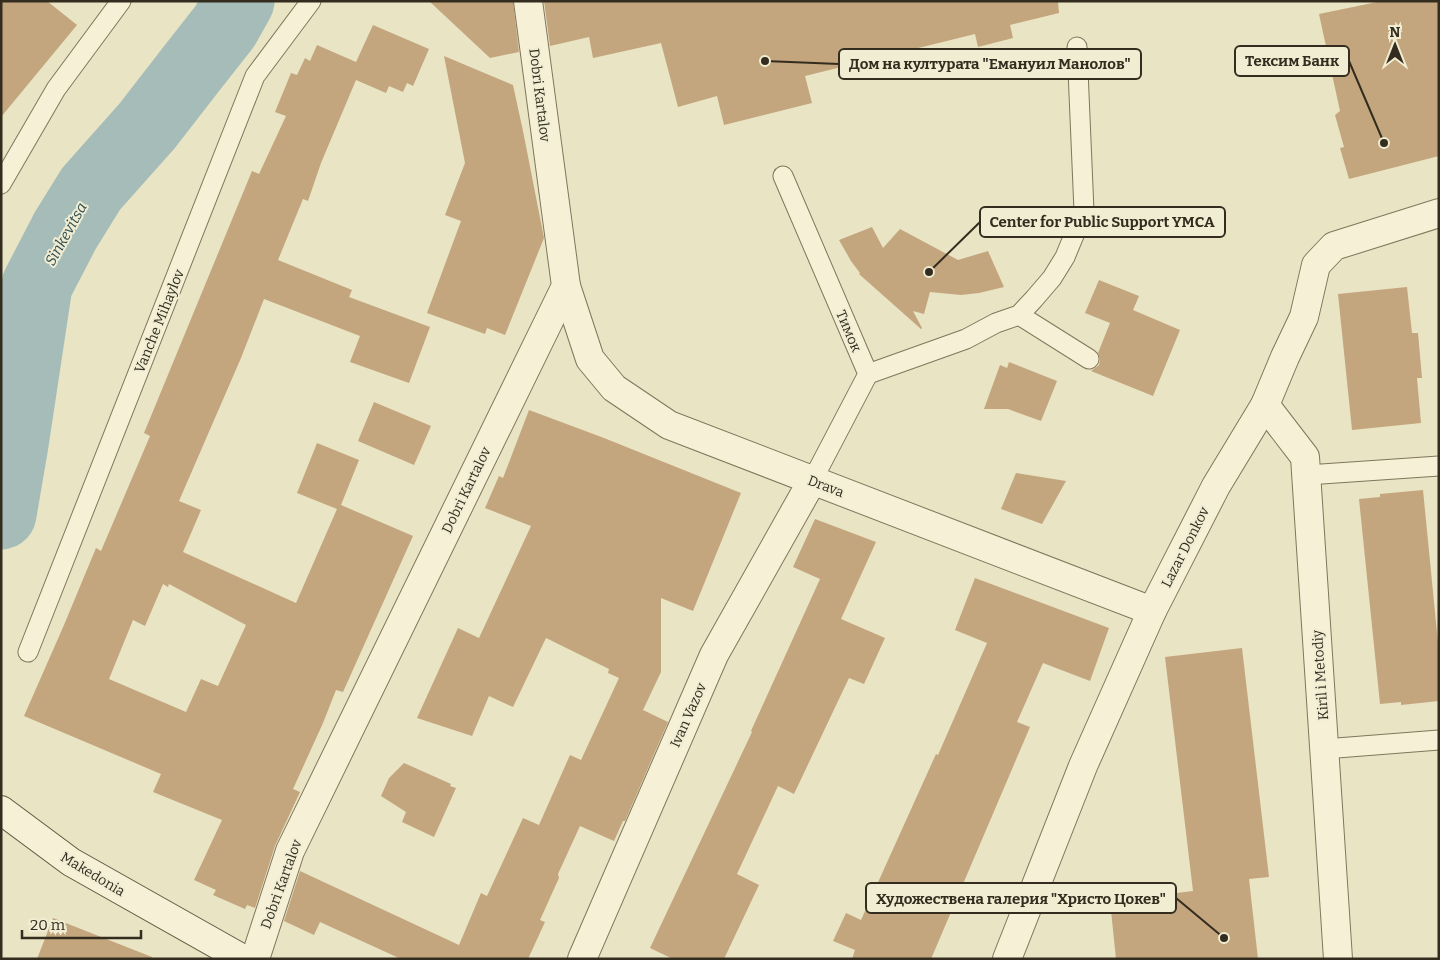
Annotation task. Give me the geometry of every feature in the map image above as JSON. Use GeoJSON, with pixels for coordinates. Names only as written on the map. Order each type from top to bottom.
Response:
{"type":"FeatureCollection","features":[{"type":"Feature","properties":{"kind":"street","name":"Dobri Kartalov"},"geometry":{"type":"LineString","coordinates":[[256,959],[290,851],[566,286],[528,1]]}},
{"type":"Feature","properties":{"kind":"street","name":"Lazar Donkov"},"geometry":{"type":"LineString","coordinates":[[1007,959],[1083,766],[1152,611],[1216,486],[1265,405],[1304,317],[1316,265],[1334,246],[1438,219]]}},
{"type":"Feature","properties":{"kind":"street","name":"Drava"},"geometry":{"type":"LineString","coordinates":[[566,286],[590,359],[614,388],[669,425],[1152,611]]}},
{"type":"Feature","properties":{"kind":"street","name":"Kiril i Metodiy"},"geometry":{"type":"LineString","coordinates":[[1265,405],[1305,457],[1338,959]]}},
{"type":"Feature","properties":{"kind":"street","name":"Ivan Vazov"},"geometry":{"type":"LineString","coordinates":[[582,959],[714,655],[812,481]]}},
{"type":"Feature","properties":{"kind":"street","name":"Makedonia"},"geometry":{"type":"LineString","coordinates":[[1,810],[71,862],[243,959]]}},
{"type":"Feature","properties":{"kind":"lane"},"geometry":{"type":"LineString","coordinates":[[1,184],[56,89],[121,1]]}},
{"type":"Feature","properties":{"kind":"lane","name":"Vanche Mihaylov"},"geometry":{"type":"LineString","coordinates":[[28,652],[256,76],[311,1]]}},
{"type":"Feature","properties":{"kind":"lane"},"geometry":{"type":"LineString","coordinates":[[812,481],[868,374],[966,339],[996,323],[1019,315],[1052,278],[1065,257],[1084,210],[1077,47]]}},
{"type":"Feature","properties":{"kind":"lane","name":"Тимок"},"geometry":{"type":"LineString","coordinates":[[783,176],[868,374]]}},
{"type":"Feature","properties":{"kind":"lane"},"geometry":{"type":"LineString","coordinates":[[1019,315],[1089,359]]}},
{"type":"Feature","properties":{"kind":"lane"},"geometry":{"type":"LineString","coordinates":[[1307,475],[1439,466]]}},
{"type":"Feature","properties":{"kind":"lane"},"geometry":{"type":"LineString","coordinates":[[1324,749],[1439,740]]}},
{"type":"Feature","properties":{"kind":"building"},"geometry":{"type":"Polygon","coordinates":[[[1,1],[47,1],[77,25],[1,117],[1,1]]]}},
{"type":"Feature","properties":{"kind":"building"},"geometry":{"type":"Polygon","coordinates":[[[429,1],[513,1],[519,52],[490,58],[429,1]]]}},
{"type":"Feature","properties":{"kind":"building"},"geometry":{"type":"Polygon","coordinates":[[[544,1],[1058,1],[1059,13],[1010,25],[1013,38],[978,47],[975,34],[805,76],[812,103],[724,125],[717,96],[678,107],[661,43],[593,58],[589,37],[550,46],[544,1]]]}},
{"type":"Feature","properties":{"kind":"building"},"geometry":{"type":"Polygon","coordinates":[[[1382,1],[1439,1],[1439,156],[1349,179],[1340,148],[1344,147],[1335,115],[1340,111],[1319,14],[1382,1]]]}},
{"type":"Feature","properties":{"kind":"building"},"geometry":{"type":"Polygon","coordinates":[[[373,25],[429,49],[413,86],[407,83],[403,92],[389,86],[386,93],[356,80],[321,163],[308,201],[303,199],[278,260],[352,290],[349,297],[430,327],[409,383],[350,362],[360,336],[264,299],[241,358],[179,501],[201,510],[183,552],[296,603],[337,509],[297,493],[317,443],[359,460],[341,505],[413,536],[343,692],[336,690],[293,789],[300,792],[275,846],[255,908],[247,905],[245,909],[213,895],[216,890],[194,880],[222,820],[153,792],[161,774],[24,716],[96,548],[101,551],[150,436],[144,433],[252,171],[259,174],[286,116],[275,112],[291,73],[297,75],[305,58],[310,61],[317,45],[356,62],[373,25]],[[163,584],[145,626],[133,620],[109,679],[186,712],[201,679],[218,686],[246,625],[169,584],[168,587],[163,584]]]}},
{"type":"Feature","properties":{"kind":"building"},"geometry":{"type":"Polygon","coordinates":[[[444,56],[513,85],[544,238],[505,335],[487,328],[485,334],[427,313],[461,221],[445,215],[465,163],[444,56]]]}},
{"type":"Feature","properties":{"kind":"building"},"geometry":{"type":"Polygon","coordinates":[[[872,227],[883,248],[900,229],[958,260],[988,251],[1004,287],[961,295],[930,292],[924,314],[913,311],[921,329],[859,274],[839,240],[872,227]]]}},
{"type":"Feature","properties":{"kind":"building"},"geometry":{"type":"Polygon","coordinates":[[[1099,280],[1139,296],[1133,310],[1180,330],[1153,396],[1091,371],[1099,365],[1098,353],[1110,323],[1085,313],[1099,280]]]}},
{"type":"Feature","properties":{"kind":"building"},"geometry":{"type":"Polygon","coordinates":[[[1407,287],[1412,333],[1418,333],[1422,378],[1417,378],[1421,423],[1352,430],[1338,294],[1407,287]]]}},
{"type":"Feature","properties":{"kind":"building"},"geometry":{"type":"Polygon","coordinates":[[[1009,362],[1057,381],[1041,421],[1008,409],[984,409],[1000,365],[1007,368],[1009,362]]]}},
{"type":"Feature","properties":{"kind":"building"},"geometry":{"type":"Polygon","coordinates":[[[374,402],[431,426],[414,465],[358,441],[374,402]]]}},
{"type":"Feature","properties":{"kind":"building"},"geometry":{"type":"Polygon","coordinates":[[[529,410],[741,493],[693,611],[661,598],[661,672],[643,710],[668,722],[625,821],[623,821],[614,841],[580,826],[540,920],[545,922],[528,959],[401,959],[320,922],[314,935],[284,921],[300,871],[459,945],[481,893],[487,896],[523,818],[539,825],[570,755],[581,760],[619,678],[608,673],[609,669],[546,638],[513,707],[489,696],[472,736],[417,718],[458,628],[479,638],[531,526],[485,508],[499,476],[503,478],[529,410]]]}},
{"type":"Feature","properties":{"kind":"building"},"geometry":{"type":"Polygon","coordinates":[[[1016,473],[1066,481],[1042,524],[1001,509],[1016,473]]]}},
{"type":"Feature","properties":{"kind":"building"},"geometry":{"type":"Polygon","coordinates":[[[1423,490],[1439,653],[1439,701],[1401,705],[1401,702],[1380,704],[1359,499],[1380,497],[1380,494],[1423,490]]]}},
{"type":"Feature","properties":{"kind":"building"},"geometry":{"type":"Polygon","coordinates":[[[815,519],[876,542],[841,619],[885,638],[864,684],[849,678],[794,794],[778,786],[737,874],[759,885],[724,959],[673,959],[650,948],[752,732],[820,579],[793,567],[815,519]]]}},
{"type":"Feature","properties":{"kind":"building"},"geometry":{"type":"Polygon","coordinates":[[[975,578],[1109,628],[1090,681],[1043,663],[1017,722],[1030,727],[931,959],[852,959],[855,950],[833,941],[846,913],[861,920],[936,754],[938,755],[987,643],[955,630],[975,578]]]}},
{"type":"Feature","properties":{"kind":"building"},"geometry":{"type":"Polygon","coordinates":[[[1242,648],[1269,877],[1249,879],[1258,959],[1116,959],[1110,901],[1193,891],[1165,657],[1242,648]]]}},
{"type":"Feature","properties":{"kind":"building"},"geometry":{"type":"Polygon","coordinates":[[[404,763],[456,788],[434,837],[402,822],[406,812],[381,796],[389,778],[404,763]]]}},
{"type":"Feature","properties":{"kind":"building"},"geometry":{"type":"Polygon","coordinates":[[[53,918],[152,957],[152,959],[37,959],[53,918]]]}},
{"type":"Feature","properties":{"kind":"waterway","name":"Sinkevitsa"},"geometry":{"type":"LineString","coordinates":[[1,514],[37,285],[65,231],[91,189],[147,126],[225,26],[239,1]]}},
{"type":"Feature","properties":{"kind":"place","name":"Дом на културата \"Емануил Манолов\""},"geometry":{"type":"Point","coordinates":[765,61]}},
{"type":"Feature","properties":{"kind":"place","name":"Тексим Банк"},"geometry":{"type":"Point","coordinates":[1384,143]}},
{"type":"Feature","properties":{"kind":"place","name":"Center for Public Support YMCA"},"geometry":{"type":"Point","coordinates":[929,272]}},
{"type":"Feature","properties":{"kind":"place","name":"Художествена галерия \"Христо Цокев\""},"geometry":{"type":"Point","coordinates":[1224,938]}}]}
